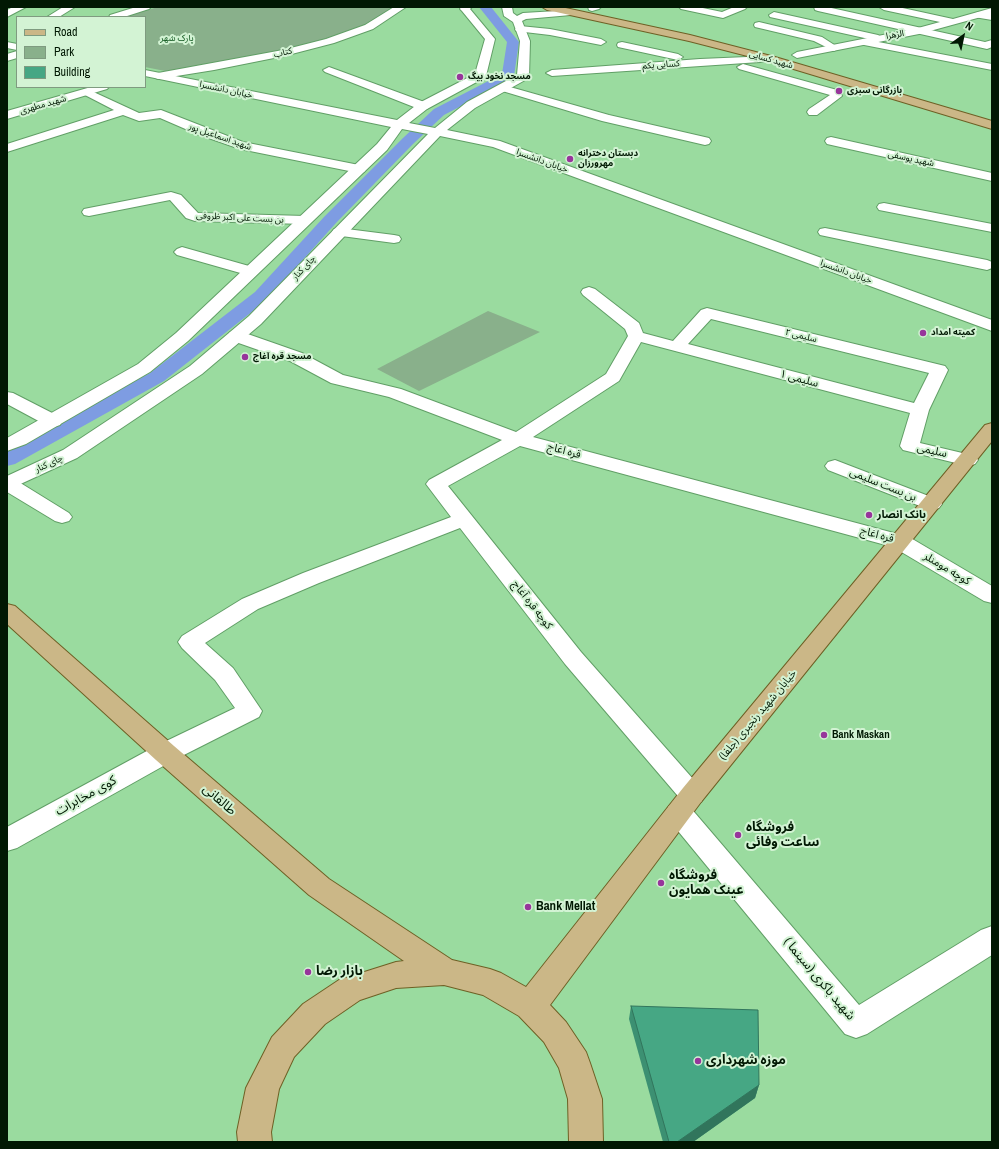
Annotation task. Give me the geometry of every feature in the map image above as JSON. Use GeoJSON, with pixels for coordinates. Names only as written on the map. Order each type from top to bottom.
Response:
{"type":"FeatureCollection","features":[{"type":"Feature","properties":{"kind":"main road","name":"شهید کسایی"},"geometry":{"type":"LineString","coordinates":[[547,7],[690,38],[771,60],[992,125]]}},
{"type":"Feature","properties":{"kind":"main road","name":"شهید کسایی"},"geometry":{"type":"LineString","coordinates":[[591,7],[710,33],[820,62]]}},
{"type":"Feature","properties":{"kind":"main road","name":"خیابان شهید رنجبری (جلفا)"},"geometry":{"type":"LineString","coordinates":[[530,1006],[685,804],[992,429]]}},
{"type":"Feature","properties":{"kind":"main road","name":"طالقانی"},"geometry":{"type":"LineString","coordinates":[[7,611],[165,753],[319,887],[444,972]]}},
{"type":"Feature","properties":{"kind":"main road"},"geometry":{"type":"LineString","coordinates":[[255,1142],[254,1132],[263,1088],[283,1047],[314,1014],[350,990],[396,974],[444,972],[490,983],[530,1006],[556,1032],[574,1063],[586,1099],[586,1142]]}},
{"type":"Feature","properties":{"kind":"street"},"geometry":{"type":"LineString","coordinates":[[9,20],[20,7]]}},
{"type":"Feature","properties":{"kind":"street"},"geometry":{"type":"LineString","coordinates":[[54,16],[70,7]]}},
{"type":"Feature","properties":{"kind":"street"},"geometry":{"type":"LineString","coordinates":[[117,16],[146,7]]}},
{"type":"Feature","properties":{"kind":"street","name":"کتاب"},"geometry":{"type":"LineString","coordinates":[[158,76],[214,67],[284,53],[330,41],[369,27],[401,7]]}},
{"type":"Feature","properties":{"kind":"street"},"geometry":{"type":"LineString","coordinates":[[7,445],[53,421],[144,368],[182,336],[252,271],[382,147],[399,125],[423,106],[480,76],[490,39],[465,9],[467,7]]}},
{"type":"Feature","properties":{"kind":"street","name":"چای کنار"},"geometry":{"type":"LineString","coordinates":[[7,483],[70,454],[196,370],[255,320],[437,132],[471,105],[523,77],[525,42],[518,25],[508,14],[506,7]]}},
{"type":"Feature","properties":{"kind":"street"},"geometry":{"type":"LineString","coordinates":[[684,7],[723,15],[742,7]]}},
{"type":"Feature","properties":{"kind":"street"},"geometry":{"type":"LineString","coordinates":[[884,7],[953,22]]}},
{"type":"Feature","properties":{"kind":"street"},"geometry":{"type":"LineString","coordinates":[[818,8],[987,46],[992,43]]}},
{"type":"Feature","properties":{"kind":"street","name":"الزهرا"},"geometry":{"type":"LineString","coordinates":[[790,53],[834,48],[919,31],[992,11]]}},
{"type":"Feature","properties":{"kind":"street"},"geometry":{"type":"LineString","coordinates":[[571,12],[523,16],[518,25],[601,42]]}},
{"type":"Feature","properties":{"kind":"street"},"geometry":{"type":"LineString","coordinates":[[774,15],[878,38]]}},
{"type":"Feature","properties":{"kind":"street"},"geometry":{"type":"LineString","coordinates":[[978,15],[992,17]]}},
{"type":"Feature","properties":{"kind":"street"},"geometry":{"type":"LineString","coordinates":[[759,25],[818,39],[834,48]]}},
{"type":"Feature","properties":{"kind":"street"},"geometry":{"type":"LineString","coordinates":[[863,42],[992,67]]}},
{"type":"Feature","properties":{"kind":"street"},"geometry":{"type":"LineString","coordinates":[[622,44],[700,62]]}},
{"type":"Feature","properties":{"kind":"street","name":"کسایی یکم"},"geometry":{"type":"LineString","coordinates":[[552,73],[700,62],[771,60]]}},
{"type":"Feature","properties":{"kind":"street"},"geometry":{"type":"LineString","coordinates":[[720,61],[836,94],[836,96],[813,112]]}},
{"type":"Feature","properties":{"kind":"street"},"geometry":{"type":"LineString","coordinates":[[329,70],[423,106]]}},
{"type":"Feature","properties":{"kind":"street","name":"خیابان دانشسرا"},"geometry":{"type":"LineString","coordinates":[[146,73],[496,144],[992,326]]}},
{"type":"Feature","properties":{"kind":"street","name":"شهید مطهری"},"geometry":{"type":"LineString","coordinates":[[7,115],[100,88]]}},
{"type":"Feature","properties":{"kind":"street"},"geometry":{"type":"LineString","coordinates":[[503,88],[606,118],[705,141]]}},
{"type":"Feature","properties":{"kind":"street","name":"شهید اسماعیل پور"},"geometry":{"type":"LineString","coordinates":[[87,92],[123,111],[139,117],[161,114],[200,131],[240,145],[297,158],[359,169]]}},
{"type":"Feature","properties":{"kind":"street"},"geometry":{"type":"LineString","coordinates":[[7,148],[123,111]]}},
{"type":"Feature","properties":{"kind":"street","name":"شهید یوسفی"},"geometry":{"type":"LineString","coordinates":[[831,141],[992,176]]}},
{"type":"Feature","properties":{"kind":"street","name":"بن بست علی اکبر ظروفی"},"geometry":{"type":"LineString","coordinates":[[89,212],[171,196],[176,198],[191,215],[195,217],[305,220]]}},
{"type":"Feature","properties":{"kind":"street"},"geometry":{"type":"LineString","coordinates":[[884,207],[992,228]]}},
{"type":"Feature","properties":{"kind":"street"},"geometry":{"type":"LineString","coordinates":[[339,232],[394,239]]}},
{"type":"Feature","properties":{"kind":"street"},"geometry":{"type":"LineString","coordinates":[[825,232],[990,261]]}},
{"type":"Feature","properties":{"kind":"street"},"geometry":{"type":"LineString","coordinates":[[182,252],[252,271]]}},
{"type":"Feature","properties":{"kind":"street"},"geometry":{"type":"LineString","coordinates":[[518,439],[613,377],[636,336],[633,327],[589,292]]}},
{"type":"Feature","properties":{"kind":"street","name":"سلیمی ۲"},"geometry":{"type":"LineString","coordinates":[[677,347],[707,313],[939,370],[920,410]]}},
{"type":"Feature","properties":{"kind":"street","name":"قره اغاج"},"geometry":{"type":"LineString","coordinates":[[236,336],[296,357],[337,379],[395,393],[518,439],[901,542]]}},
{"type":"Feature","properties":{"kind":"street","name":"سلیمی ۱"},"geometry":{"type":"LineString","coordinates":[[636,336],[920,410]]}},
{"type":"Feature","properties":{"kind":"street"},"geometry":{"type":"LineString","coordinates":[[7,397],[53,421]]}},
{"type":"Feature","properties":{"kind":"street","name":"سلیمی"},"geometry":{"type":"LineString","coordinates":[[920,410],[910,446],[968,460]]}},
{"type":"Feature","properties":{"kind":"street","name":"کوچه قره آغاج"},"geometry":{"type":"LineString","coordinates":[[518,439],[436,484],[573,658],[685,804]]}},
{"type":"Feature","properties":{"kind":"street","name":"بن بست سلیمی"},"geometry":{"type":"LineString","coordinates":[[835,466],[932,504]]}},
{"type":"Feature","properties":{"kind":"street"},"geometry":{"type":"LineString","coordinates":[[7,483],[62,517]]}},
{"type":"Feature","properties":{"kind":"street","name":"کوی مخابرات"},"geometry":{"type":"LineString","coordinates":[[7,840],[165,753],[250,712],[224,674],[190,642],[250,604],[311,578],[464,520]]}},
{"type":"Feature","properties":{"kind":"street","name":"کوچه مومنلر"},"geometry":{"type":"LineString","coordinates":[[901,542],[992,596]]}},
{"type":"Feature","properties":{"kind":"street","name":"شهید باکری (سینما )"},"geometry":{"type":"LineString","coordinates":[[685,804],[856,1024],[992,939]]}},
{"type":"Feature","properties":{"kind":"green space","name":"پارک شهر"},"geometry":{"type":"Polygon","coordinates":[[[158,7],[398,7],[365,26],[326,41],[214,67],[165,71],[146,67],[146,16],[126,16],[158,7]]]}},
{"type":"Feature","properties":{"kind":"green space"},"geometry":{"type":"Polygon","coordinates":[[[488,311],[540,332],[419,391],[377,369],[488,311]]]}},
{"type":"Feature","properties":{"kind":"building","name":"موزه شهرداری"},"geometry":{"type":"Polygon","coordinates":[[[631,1006],[758,1010],[759,1085],[677,1142],[669,1142],[631,1006]]]}},
{"type":"Feature","properties":{"kind":"waterway"},"geometry":{"type":"LineString","coordinates":[[7,459],[157,377],[261,296],[330,220],[408,141],[439,112],[508,76],[513,42],[485,7]]}},
{"type":"Feature","properties":{"kind":"place","name":"مسجد نخود‌ بیگ"},"geometry":{"type":"Point","coordinates":[460,77]}},
{"type":"Feature","properties":{"kind":"place","name":"بازرگانی سبزی"},"geometry":{"type":"Point","coordinates":[839,91]}},
{"type":"Feature","properties":{"kind":"place","name":"دبستان دخترانه مهرورزان"},"geometry":{"type":"Point","coordinates":[570,159]}},
{"type":"Feature","properties":{"kind":"place","name":"کمیته امداد"},"geometry":{"type":"Point","coordinates":[923,333]}},
{"type":"Feature","properties":{"kind":"place","name":"مسجد قره آغاج"},"geometry":{"type":"Point","coordinates":[245,357]}},
{"type":"Feature","properties":{"kind":"place","name":"بانک انصار"},"geometry":{"type":"Point","coordinates":[869,515]}},
{"type":"Feature","properties":{"kind":"place","name":"Bank Maskan"},"geometry":{"type":"Point","coordinates":[824,735]}},
{"type":"Feature","properties":{"kind":"place","name":"فروشگاه ساعت وفائی"},"geometry":{"type":"Point","coordinates":[738,835]}},
{"type":"Feature","properties":{"kind":"place","name":"فروشگاه عینک همایون"},"geometry":{"type":"Point","coordinates":[661,883]}},
{"type":"Feature","properties":{"kind":"place","name":"Bank Mellat"},"geometry":{"type":"Point","coordinates":[528,907]}},
{"type":"Feature","properties":{"kind":"place","name":"بازار رضا"},"geometry":{"type":"Point","coordinates":[308,972]}},
{"type":"Feature","properties":{"kind":"place","name":"موزه شهرداری"},"geometry":{"type":"Point","coordinates":[698,1061]}}]}
